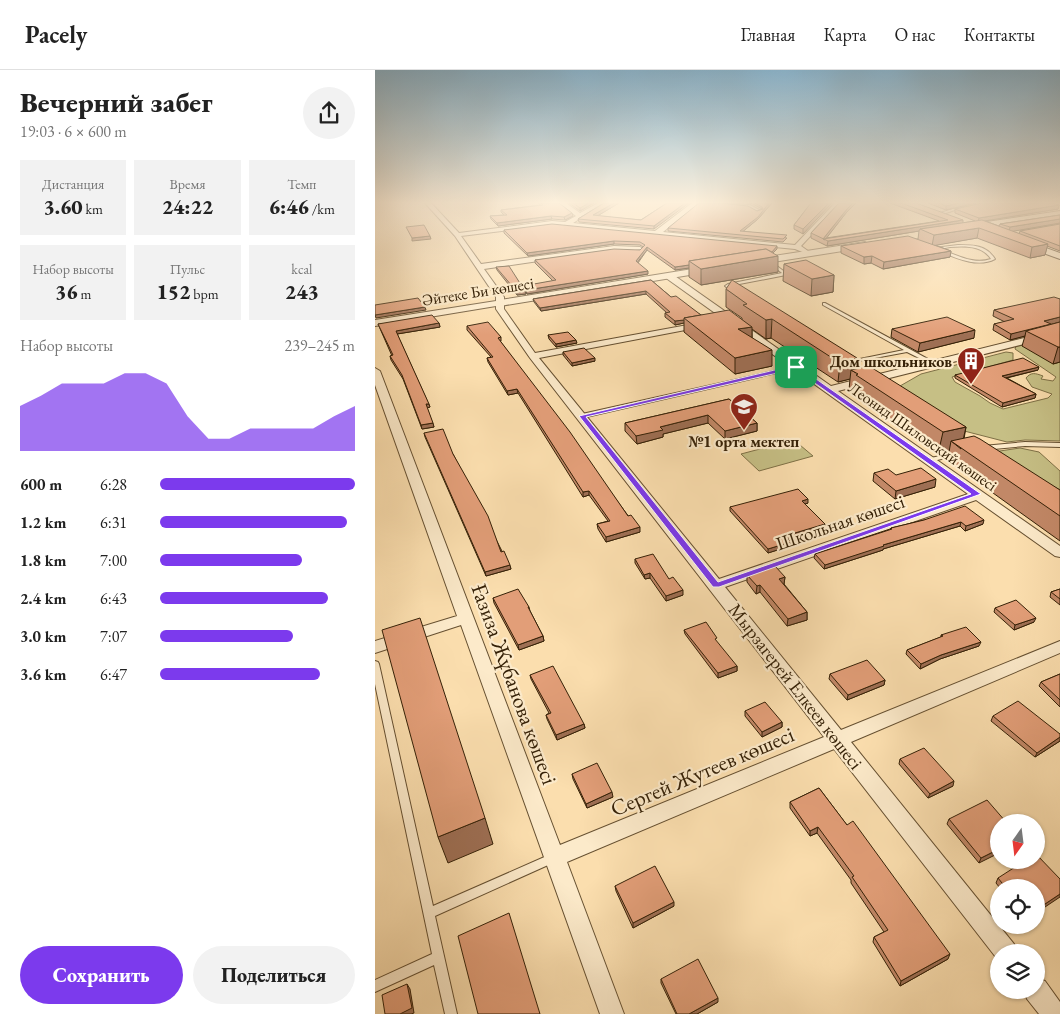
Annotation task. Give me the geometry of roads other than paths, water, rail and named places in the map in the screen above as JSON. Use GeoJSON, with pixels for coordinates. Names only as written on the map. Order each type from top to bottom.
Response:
{"type":"FeatureCollection","features":[{"type":"Feature","properties":{"kind":"main road"},"geometry":{"type":"LineString","coordinates":[[1036,247],[1060,256]]}},
{"type":"Feature","properties":{"kind":"street","name":"Мырзагерей Елкеев көшесі"},"geometry":{"type":"LineString","coordinates":[[465,247],[500,297],[500,309],[533,356],[1000,944]]}},
{"type":"Feature","properties":{"kind":"street"},"geometry":{"type":"LineString","coordinates":[[797,247],[809,254]]}},
{"type":"Feature","properties":{"kind":"street"},"geometry":{"type":"LineString","coordinates":[[744,264],[853,247]]}},
{"type":"Feature","properties":{"kind":"street"},"geometry":{"type":"LineString","coordinates":[[479,267],[608,248],[640,249]]}},
{"type":"Feature","properties":{"kind":"street","name":"Әйтеке Би көшесі"},"geometry":{"type":"LineString","coordinates":[[375,323],[725,267]]}},
{"type":"Feature","properties":{"kind":"street","name":"Леонид Шиловский көшесі"},"geometry":{"type":"LineString","coordinates":[[669,276],[724,320],[796,367],[1060,553]]}},
{"type":"Feature","properties":{"kind":"street"},"geometry":{"type":"LineString","coordinates":[[533,356],[709,322]]}},
{"type":"Feature","properties":{"kind":"street"},"geometry":{"type":"LineString","coordinates":[[829,390],[1060,332]]}},
{"type":"Feature","properties":{"kind":"street","name":"Ғазиза Жұбанова көшесі"},"geometry":{"type":"LineString","coordinates":[[375,371],[612,1014]]}},
{"type":"Feature","properties":{"kind":"street","name":"Школьная көшесі"},"geometry":{"type":"LineString","coordinates":[[716,585],[977,494]]}},
{"type":"Feature","properties":{"kind":"street"},"geometry":{"type":"LineString","coordinates":[[375,646],[467,618]]}},
{"type":"Feature","properties":{"kind":"street","name":"Сергей Жутеев көшесі"},"geometry":{"type":"LineString","coordinates":[[555,857],[1060,647]]}},
{"type":"Feature","properties":{"kind":"street"},"geometry":{"type":"LineString","coordinates":[[1042,999],[1055,1014]]}},
{"type":"Feature","properties":{"kind":"lane"},"geometry":{"type":"LineString","coordinates":[[931,247],[971,261],[993,259],[992,255],[986,251],[971,247]]}},
{"type":"Feature","properties":{"kind":"lane"},"geometry":{"type":"LineString","coordinates":[[936,249],[946,247]]}},
{"type":"Feature","properties":{"kind":"lane"},"geometry":{"type":"LineString","coordinates":[[737,293],[729,288],[728,285],[785,274],[773,264]]}},
{"type":"Feature","properties":{"kind":"lane"},"geometry":{"type":"LineString","coordinates":[[824,304],[935,364]]}},
{"type":"Feature","properties":{"kind":"lane"},"geometry":{"type":"LineString","coordinates":[[845,360],[854,361],[908,350]]}},
{"type":"Feature","properties":{"kind":"lane"},"geometry":{"type":"LineString","coordinates":[[582,416],[796,367]]}},
{"type":"Feature","properties":{"kind":"lane"},"geometry":{"type":"LineString","coordinates":[[973,450],[991,446],[1017,444],[1060,445]]}},
{"type":"Feature","properties":{"kind":"lane"},"geometry":{"type":"LineString","coordinates":[[929,460],[964,452]]}},
{"type":"Feature","properties":{"kind":"lane"},"geometry":{"type":"LineString","coordinates":[[375,664],[451,1014]]}},
{"type":"Feature","properties":{"kind":"lane"},"geometry":{"type":"LineString","coordinates":[[430,913],[555,857]]}},
{"type":"Feature","properties":{"kind":"lane"},"geometry":{"type":"LineString","coordinates":[[375,986],[439,957]]}},
{"type":"Feature","properties":{"kind":"place","name":"Дом школьников"},"geometry":{"type":"Point","coordinates":[971,385]}},
{"type":"Feature","properties":{"kind":"place","name":"№1 орта мектеп"},"geometry":{"type":"Point","coordinates":[744,431]}}]}
